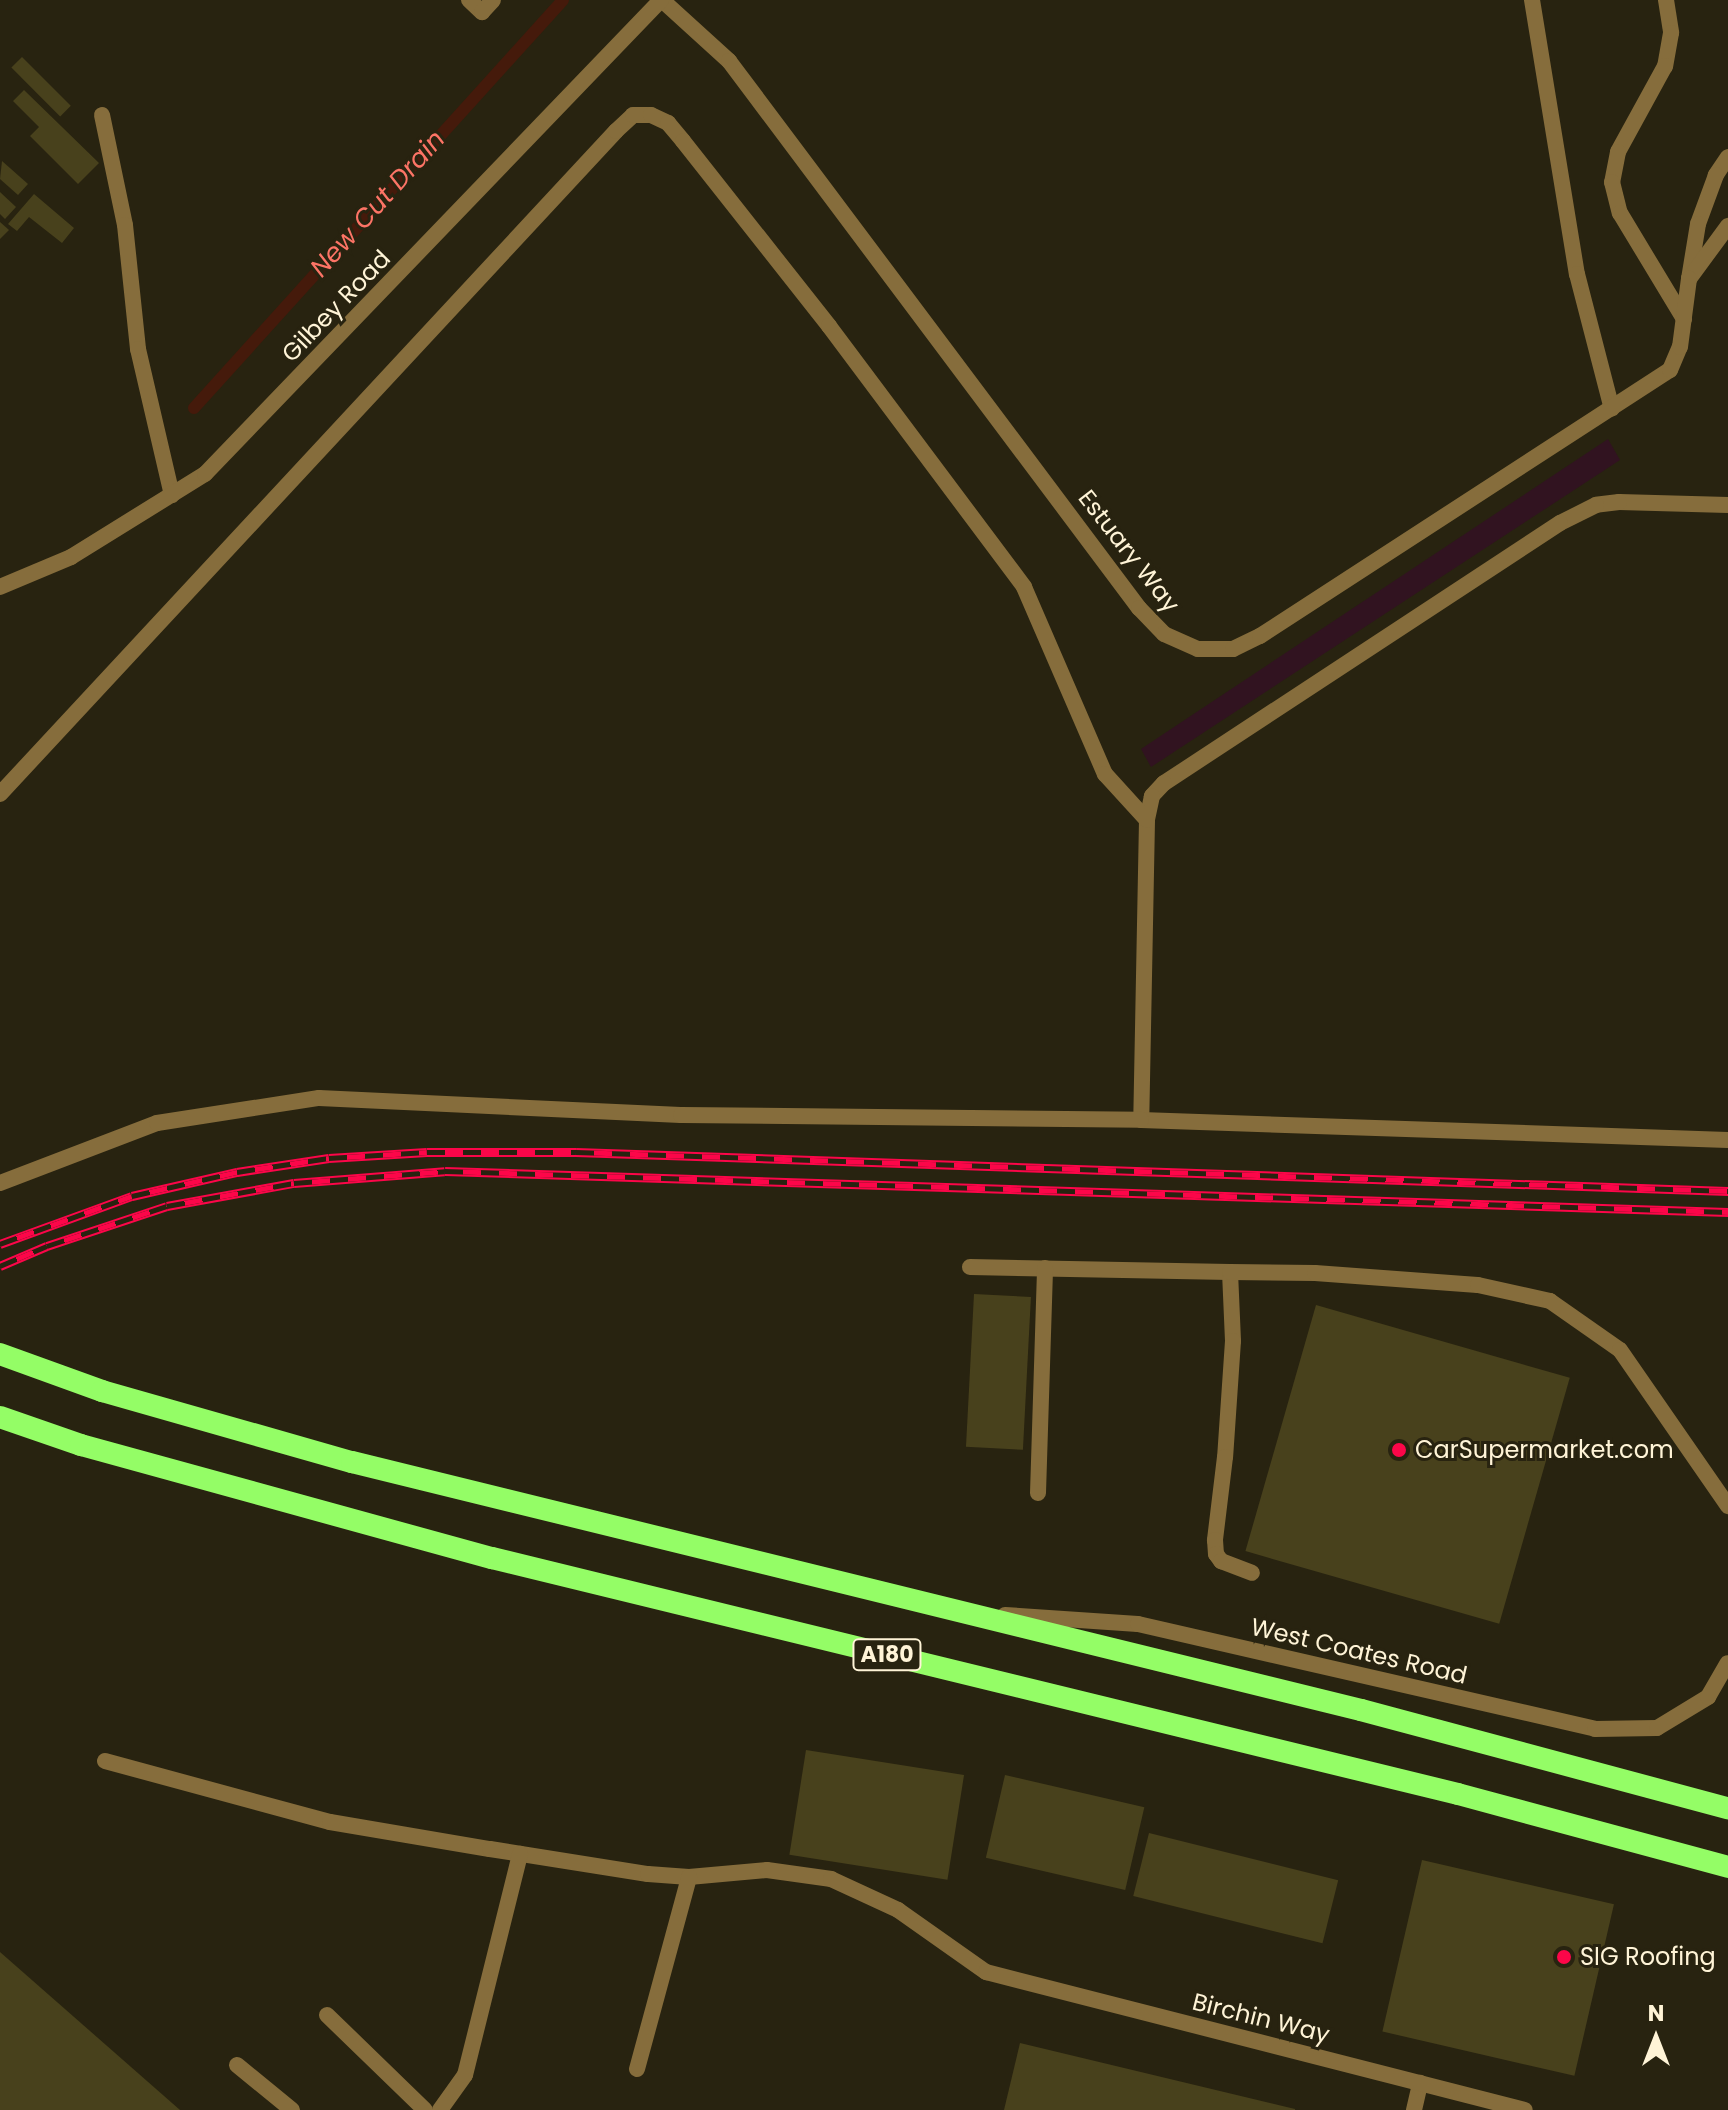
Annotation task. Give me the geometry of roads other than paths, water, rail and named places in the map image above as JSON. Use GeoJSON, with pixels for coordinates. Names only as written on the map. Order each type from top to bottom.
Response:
{"type":"FeatureCollection","features":[{"type":"Feature","properties":{"kind":"highway","name":"A180"},"geometry":{"type":"LineString","coordinates":[[0,1354],[102,1391],[557,1515],[1509,1747],[1728,1808]]}},
{"type":"Feature","properties":{"kind":"highway","name":"A180"},"geometry":{"type":"LineString","coordinates":[[0,1417],[47,1435],[492,1558],[1458,1794],[1728,1867]]}},
{"type":"Feature","properties":{"kind":"street"},"geometry":{"type":"LineString","coordinates":[[469,0],[482,12],[493,0]]}},
{"type":"Feature","properties":{"kind":"street","name":"Estuary Way"},"geometry":{"type":"LineString","coordinates":[[662,0],[729,61],[1139,608],[1164,634],[1198,649],[1233,649],[1260,636],[1670,370],[1680,347],[1698,224],[1716,175],[1728,157]]}},
{"type":"Feature","properties":{"kind":"street","name":"Gilbey Road"},"geometry":{"type":"LineString","coordinates":[[0,587],[71,557],[205,474],[662,0]]}},
{"type":"Feature","properties":{"kind":"street"},"geometry":{"type":"LineString","coordinates":[[1532,0],[1577,274],[1612,409]]}},
{"type":"Feature","properties":{"kind":"street"},"geometry":{"type":"LineString","coordinates":[[1666,0],[1671,33],[1665,66],[1618,152],[1612,182],[1620,213],[1684,319]]}},
{"type":"Feature","properties":{"kind":"street"},"geometry":{"type":"LineString","coordinates":[[102,115],[125,225],[138,349],[172,495]]}},
{"type":"Feature","properties":{"kind":"street"},"geometry":{"type":"LineString","coordinates":[[0,794],[616,131],[633,115],[651,115],[668,123],[691,151],[829,326],[1024,587],[1105,774],[1147,820]]}},
{"type":"Feature","properties":{"kind":"street"},"geometry":{"type":"LineString","coordinates":[[1689,279],[1728,226]]}},
{"type":"Feature","properties":{"kind":"street"},"geometry":{"type":"LineString","coordinates":[[1141,1120],[1147,820],[1152,796],[1164,783],[1560,523],[1596,505],[1619,502],[1728,505]]}},
{"type":"Feature","properties":{"kind":"street"},"geometry":{"type":"LineString","coordinates":[[0,1183],[157,1123],[319,1098],[681,1115],[1141,1120],[1728,1140]]}},
{"type":"Feature","properties":{"kind":"street"},"geometry":{"type":"LineString","coordinates":[[970,1267],[1315,1273],[1478,1285],[1550,1301],[1620,1350],[1728,1506]]}},
{"type":"Feature","properties":{"kind":"street"},"geometry":{"type":"LineString","coordinates":[[1038,1493],[1045,1268]]}},
{"type":"Feature","properties":{"kind":"street"},"geometry":{"type":"LineString","coordinates":[[1230,1272],[1233,1341],[1225,1457],[1215,1540],[1221,1561],[1252,1573]]}},
{"type":"Feature","properties":{"kind":"street","name":"West Coates Road"},"geometry":{"type":"LineString","coordinates":[[952,1611],[1138,1624],[1595,1729],[1657,1728],[1708,1697],[1728,1663]]}},
{"type":"Feature","properties":{"kind":"street"},"geometry":{"type":"LineString","coordinates":[[105,1761],[330,1822],[648,1874],[689,1877],[637,2069]]}},
{"type":"Feature","properties":{"kind":"street"},"geometry":{"type":"LineString","coordinates":[[440,2110],[465,2075],[520,1854]]}},
{"type":"Feature","properties":{"kind":"street","name":"Birchin Way"},"geometry":{"type":"LineString","coordinates":[[689,1877],[767,1870],[831,1879],[898,1910],[986,1972],[1525,2110]]}},
{"type":"Feature","properties":{"kind":"street"},"geometry":{"type":"LineString","coordinates":[[327,2015],[425,2110]]}},
{"type":"Feature","properties":{"kind":"street"},"geometry":{"type":"LineString","coordinates":[[237,2065],[292,2110]]}},
{"type":"Feature","properties":{"kind":"street"},"geometry":{"type":"LineString","coordinates":[[1414,2110],[1420,2083]]}},
{"type":"Feature","properties":{"kind":"waterway","name":"New Cut Drain"},"geometry":{"type":"LineString","coordinates":[[194,408],[563,0]]}},
{"type":"Feature","properties":{"kind":"railway"},"geometry":{"type":"LineString","coordinates":[[0,1244],[132,1196],[237,1172],[329,1158],[427,1152],[576,1152],[1728,1191]]}},
{"type":"Feature","properties":{"kind":"railway"},"geometry":{"type":"LineString","coordinates":[[0,1266],[47,1246],[167,1206],[294,1183],[445,1171],[1728,1212]]}},
{"type":"Feature","properties":{"kind":"place","name":"CarSupermarket.com"},"geometry":{"type":"Point","coordinates":[1399,1450]}},
{"type":"Feature","properties":{"kind":"place","name":"SIG Roofing"},"geometry":{"type":"Point","coordinates":[1564,1957]}}]}
